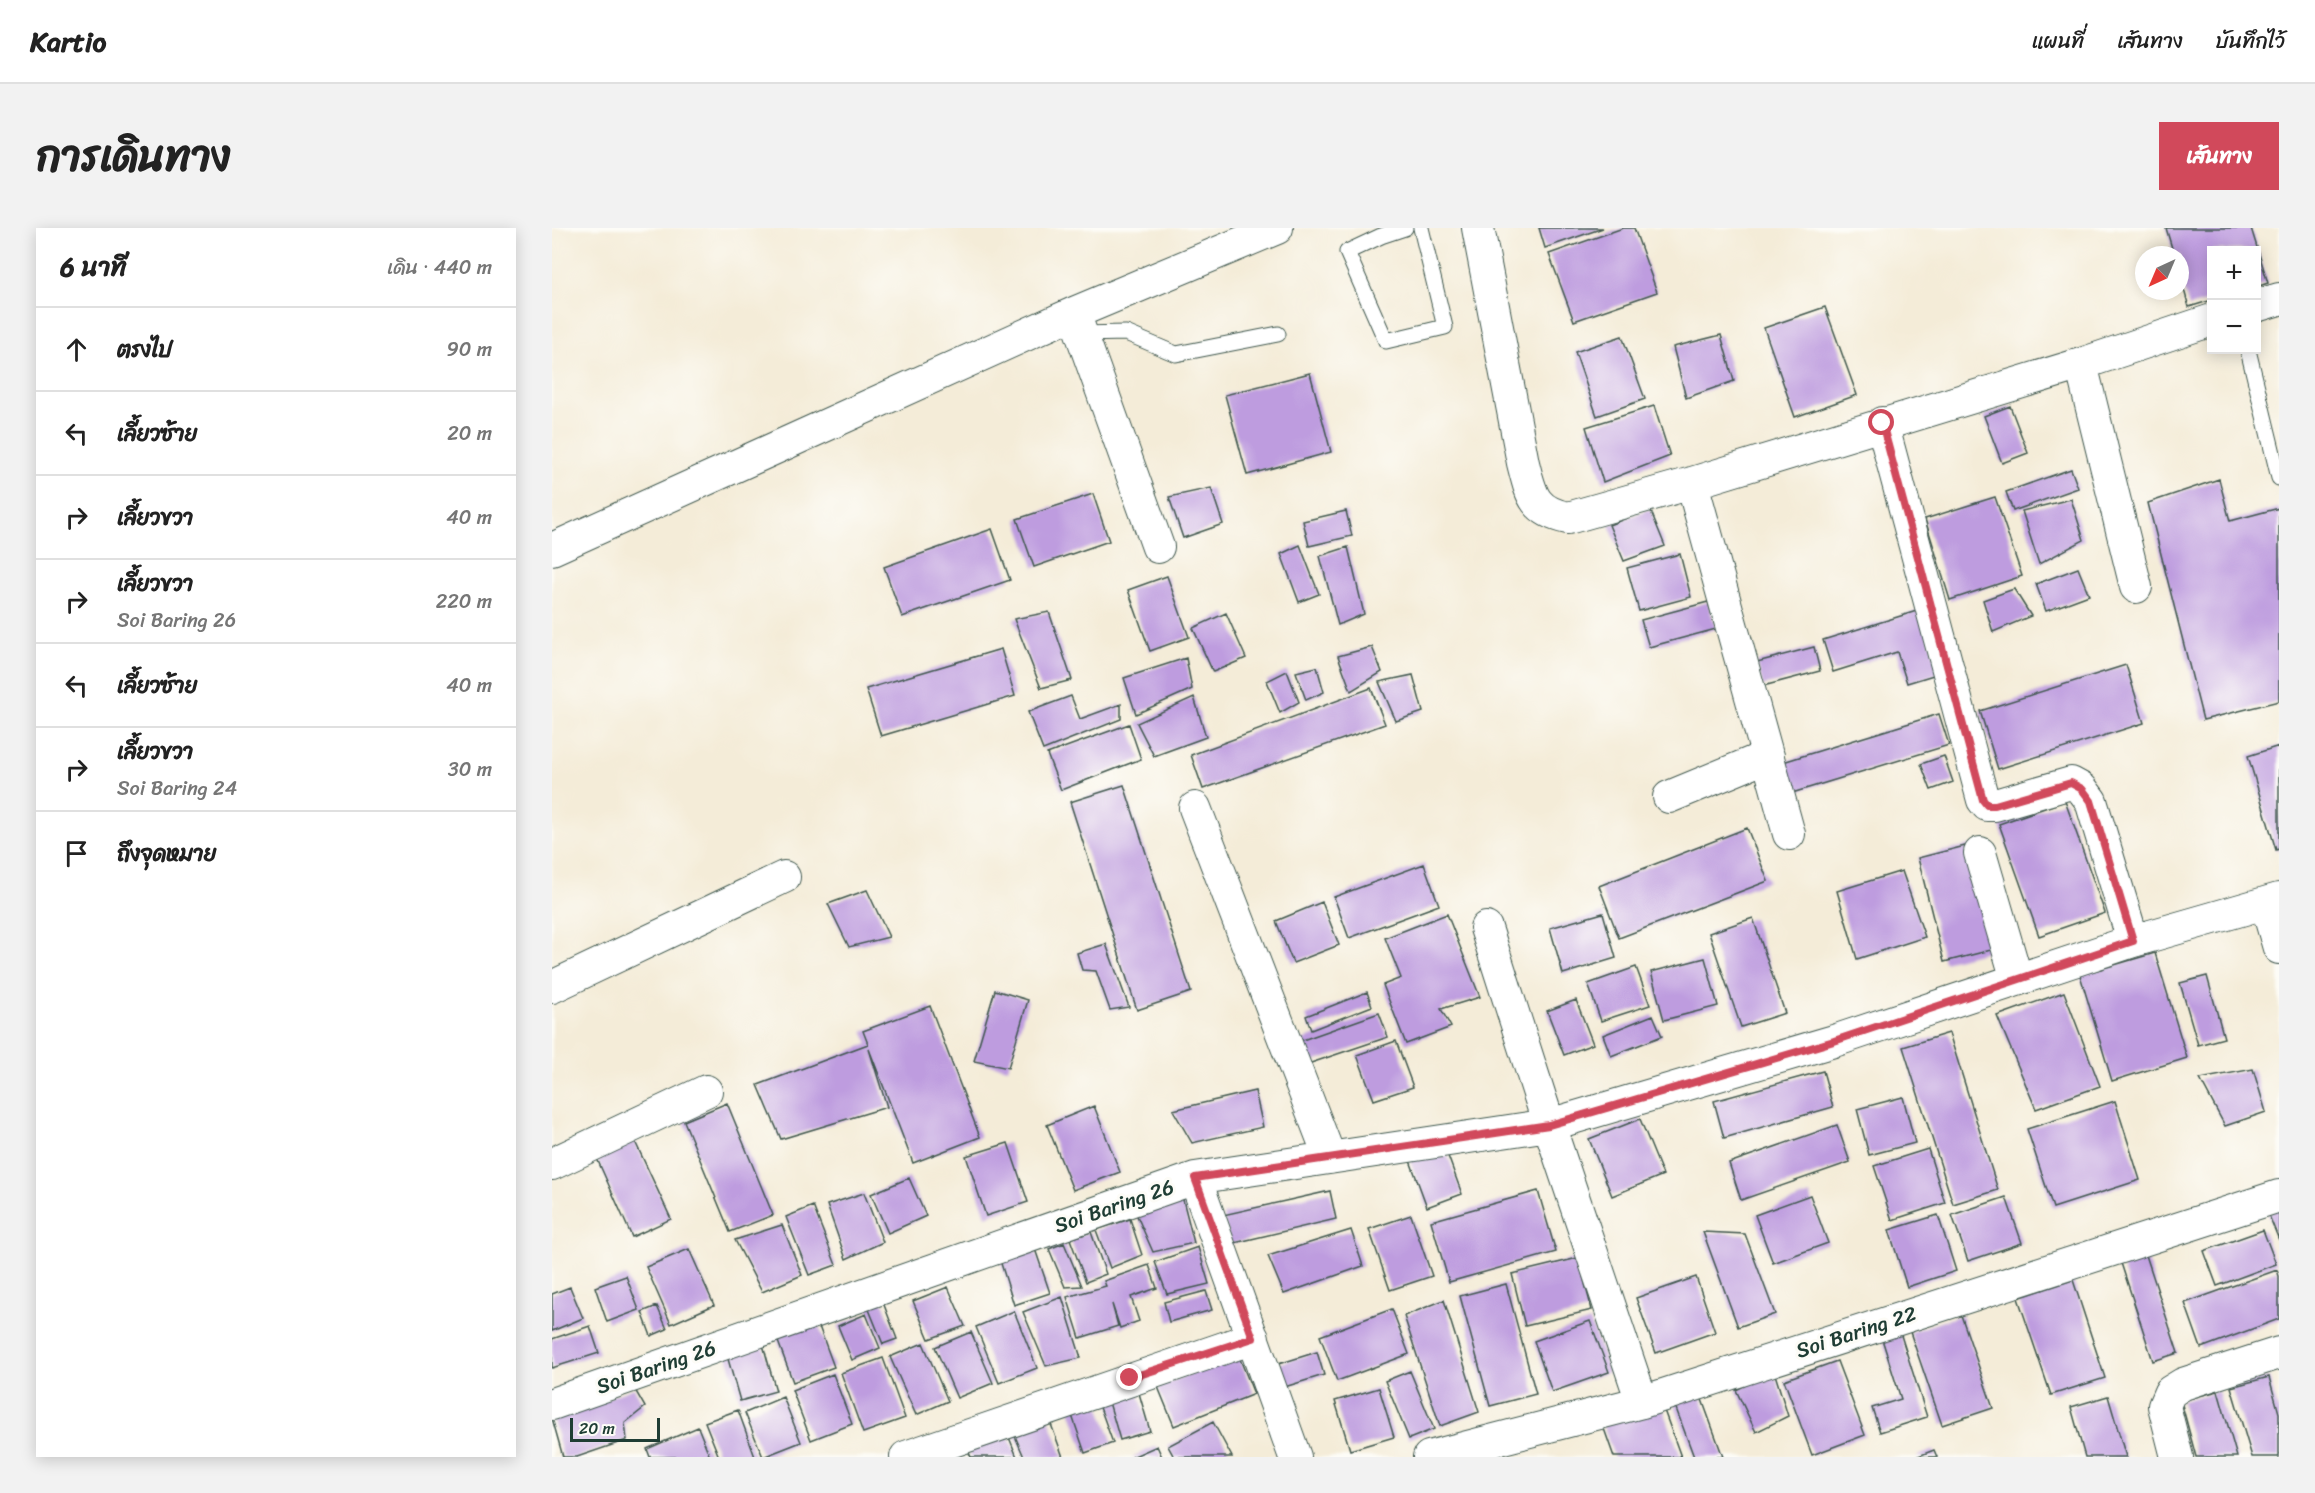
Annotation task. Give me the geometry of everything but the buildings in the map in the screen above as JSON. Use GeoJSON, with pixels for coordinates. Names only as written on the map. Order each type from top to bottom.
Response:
{"type":"FeatureCollection","features":[{"type":"Feature","properties":{"kind":"street"},"geometry":{"type":"LineString","coordinates":[[552,549],[1078,323],[1277,228]]}},
{"type":"Feature","properties":{"kind":"street"},"geometry":{"type":"LineString","coordinates":[[1478,228],[1523,463],[1532,495],[1541,507],[1552,515],[1568,518],[1692,483],[2081,364],[2207,321]]}},
{"type":"Feature","properties":{"kind":"street"},"geometry":{"type":"LineString","coordinates":[[2261,304],[2279,298]]}},
{"type":"Feature","properties":{"kind":"street"},"geometry":{"type":"LineString","coordinates":[[1078,323],[1158,547]]}},
{"type":"Feature","properties":{"kind":"street"},"geometry":{"type":"LineString","coordinates":[[2081,364],[2136,587]]}},
{"type":"Feature","properties":{"kind":"street"},"geometry":{"type":"LineString","coordinates":[[1882,423],[1983,800],[1987,805],[1995,805],[2071,783],[2082,789],[2091,801],[2133,941]]}},
{"type":"Feature","properties":{"kind":"street"},"geometry":{"type":"LineString","coordinates":[[1692,483],[1789,834]]}},
{"type":"Feature","properties":{"kind":"street"},"geometry":{"type":"LineString","coordinates":[[1669,797],[1768,756]]}},
{"type":"Feature","properties":{"kind":"street"},"geometry":{"type":"LineString","coordinates":[[1195,808],[1330,1158]]}},
{"type":"Feature","properties":{"kind":"street"},"geometry":{"type":"LineString","coordinates":[[1980,853],[2017,980]]}},
{"type":"Feature","properties":{"kind":"street"},"geometry":{"type":"LineString","coordinates":[[552,987],[784,877]]}},
{"type":"Feature","properties":{"kind":"street"},"geometry":{"type":"LineString","coordinates":[[2272,901],[2279,948]]}},
{"type":"Feature","properties":{"kind":"street","name":"Soi Baring 26"},"geometry":{"type":"LineString","coordinates":[[552,1404],[1195,1178],[1549,1125],[1834,1041],[2133,941],[2272,901]]}},
{"type":"Feature","properties":{"kind":"street"},"geometry":{"type":"LineString","coordinates":[[1486,928],[1549,1125],[1642,1401]]}},
{"type":"Feature","properties":{"kind":"street"},"geometry":{"type":"LineString","coordinates":[[552,1164],[706,1091]]}},
{"type":"Feature","properties":{"kind":"street"},"geometry":{"type":"LineString","coordinates":[[1195,1178],[1295,1457]]}},
{"type":"Feature","properties":{"kind":"street","name":"Soi Baring 22"},"geometry":{"type":"LineString","coordinates":[[1429,1457],[1642,1401],[2279,1196]]}},
{"type":"Feature","properties":{"kind":"street"},"geometry":{"type":"LineString","coordinates":[[906,1457],[1130,1378],[1253,1338]]}},
{"type":"Feature","properties":{"kind":"street"},"geometry":{"type":"LineString","coordinates":[[2177,1457],[2164,1406],[2170,1392],[2183,1384],[2279,1353]]}},
{"type":"Feature","properties":{"kind":"lane"},"geometry":{"type":"LineString","coordinates":[[1405,228],[1380,232],[1347,252],[1386,341],[1444,327],[1421,228]]}},
{"type":"Feature","properties":{"kind":"lane"},"geometry":{"type":"LineString","coordinates":[[1078,323],[1126,333],[1176,354],[1278,334]]}},
{"type":"Feature","properties":{"kind":"lane"},"geometry":{"type":"LineString","coordinates":[[2249,354],[2279,478]]}},
{"type":"Feature","properties":{"kind":"route"},"geometry":{"type":"LineString","coordinates":[[1130,1378],[1253,1338],[1195,1178],[1549,1125],[1834,1041],[2133,941],[2091,801],[2082,789],[2071,783],[1995,805],[1987,805],[1983,800],[1973,770],[1882,423]]}}]}
